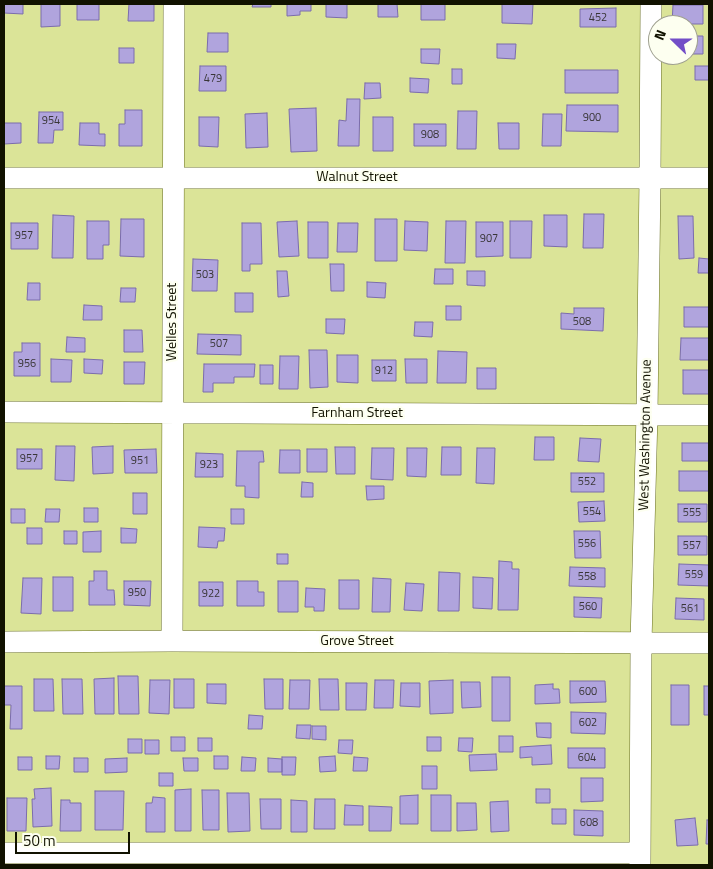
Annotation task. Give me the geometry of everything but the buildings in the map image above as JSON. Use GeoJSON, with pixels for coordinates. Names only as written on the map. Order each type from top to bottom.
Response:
{"type":"FeatureCollection","features":[{"type":"Feature","properties":{"kind":"street","name":"Welles Street"},"geometry":{"type":"LineString","coordinates":[[172,641],[174,4]]}},
{"type":"Feature","properties":{"kind":"street","name":"West Washington Avenue"},"geometry":{"type":"LineString","coordinates":[[640,859],[641,643],[647,414],[651,4]]}},
{"type":"Feature","properties":{"kind":"street","name":"Walnut Street"},"geometry":{"type":"LineString","coordinates":[[4,178],[709,178]]}},
{"type":"Feature","properties":{"kind":"street","name":"Farnham Street"},"geometry":{"type":"LineString","coordinates":[[4,412],[709,415]]}},
{"type":"Feature","properties":{"kind":"street","name":"Grove Street"},"geometry":{"type":"LineString","coordinates":[[4,642],[709,643]]}},
{"type":"Feature","properties":{"kind":"street"},"geometry":{"type":"LineString","coordinates":[[4,853],[640,859]]}}]}
